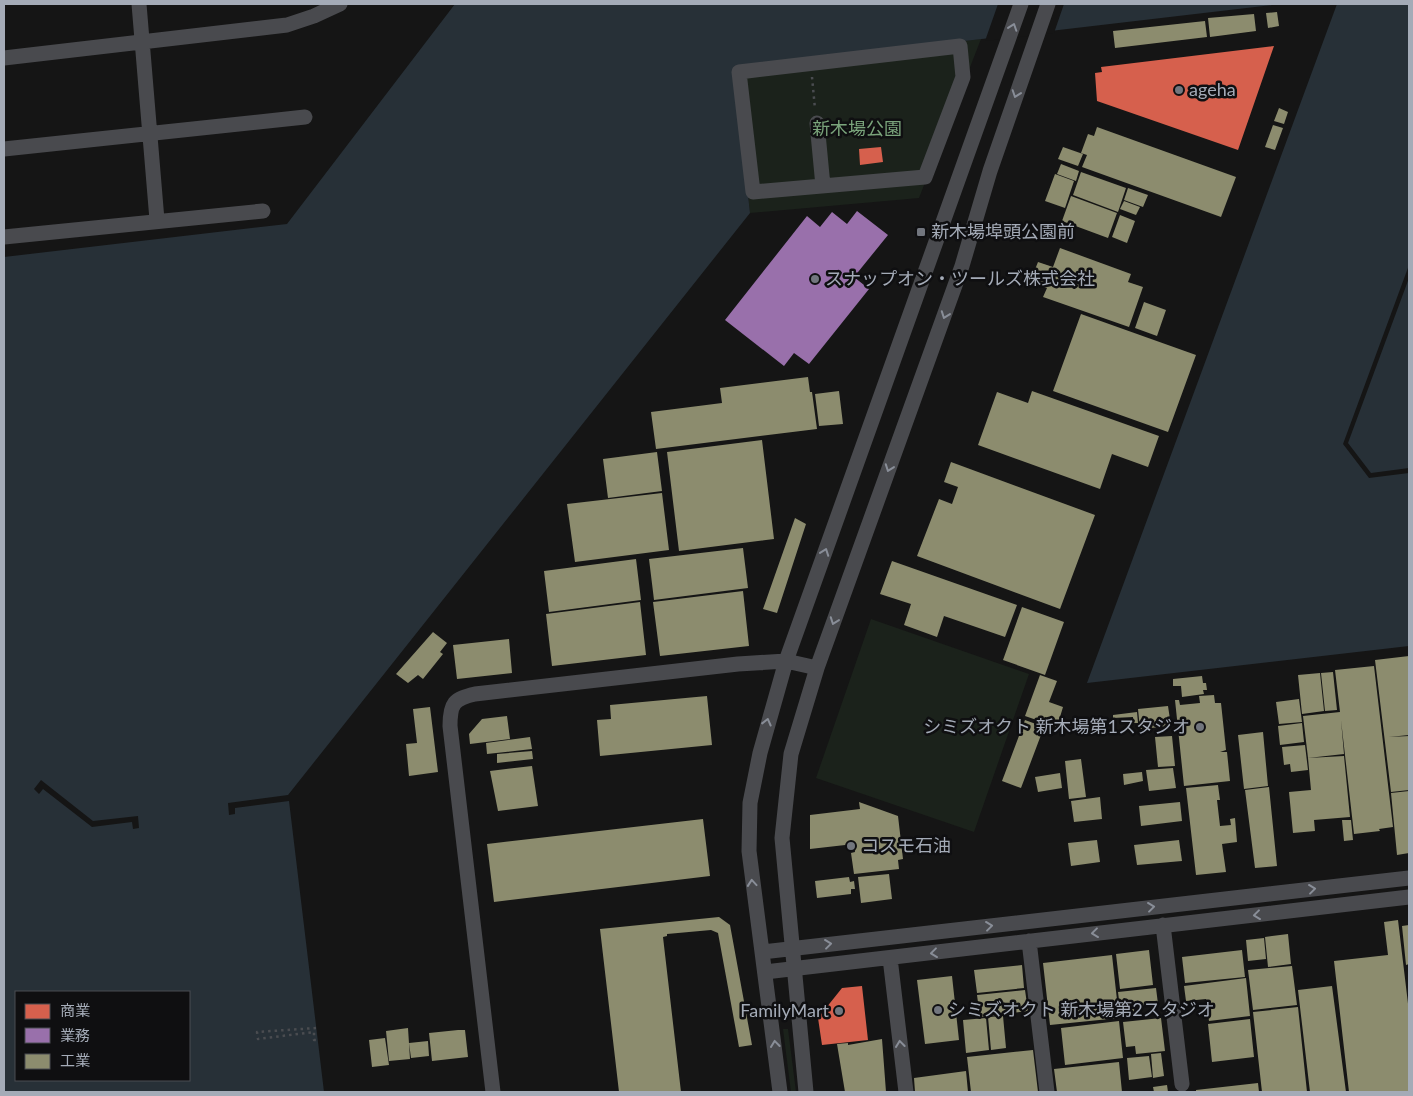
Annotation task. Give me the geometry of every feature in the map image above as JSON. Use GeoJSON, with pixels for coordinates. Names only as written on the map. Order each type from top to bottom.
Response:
{"type":"FeatureCollection","features":[{"type":"Feature","properties":{"kind":"street"},"geometry":{"type":"LineString","coordinates":[[139,4],[157,220]]}},
{"type":"Feature","properties":{"kind":"street"},"geometry":{"type":"LineString","coordinates":[[4,58],[287,25],[314,16],[340,4]]}},
{"type":"Feature","properties":{"kind":"street"},"geometry":{"type":"LineString","coordinates":[[780,1092],[749,851],[750,803],[762,744],[786,661],[1022,4]]}},
{"type":"Feature","properties":{"kind":"street"},"geometry":{"type":"LineString","coordinates":[[806,1092],[782,838],[784,805],[791,754],[817,668],[962,266],[990,171],[1048,4]]}},
{"type":"Feature","properties":{"kind":"street"},"geometry":{"type":"LineString","coordinates":[[960,46],[963,77],[925,177],[753,192],[739,72],[810,64],[960,46]]}},
{"type":"Feature","properties":{"kind":"street"},"geometry":{"type":"LineString","coordinates":[[4,149],[305,117]]}},
{"type":"Feature","properties":{"kind":"street"},"geometry":{"type":"LineString","coordinates":[[817,123],[823,186]]}},
{"type":"Feature","properties":{"kind":"street"},"geometry":{"type":"LineString","coordinates":[[4,237],[157,220],[263,211]]}},
{"type":"Feature","properties":{"kind":"street"},"geometry":{"type":"LineString","coordinates":[[493,1092],[450,726],[451,708],[458,699],[475,694],[738,664],[786,661],[817,668]]}},
{"type":"Feature","properties":{"kind":"street"},"geometry":{"type":"LineString","coordinates":[[762,952],[1409,878]]}},
{"type":"Feature","properties":{"kind":"street"},"geometry":{"type":"LineString","coordinates":[[1355,884],[1356,903]]}},
{"type":"Feature","properties":{"kind":"street"},"geometry":{"type":"LineString","coordinates":[[765,972],[1409,897]]}},
{"type":"Feature","properties":{"kind":"street"},"geometry":{"type":"LineString","coordinates":[[1163,925],[1182,1084]]}},
{"type":"Feature","properties":{"kind":"street"},"geometry":{"type":"LineString","coordinates":[[1029,941],[1047,1092]]}},
{"type":"Feature","properties":{"kind":"street"},"geometry":{"type":"LineString","coordinates":[[890,958],[906,1092]]}},
{"type":"Feature","properties":{"kind":"path"},"geometry":{"type":"LineString","coordinates":[[810,64],[817,123]]}},
{"type":"Feature","properties":{"kind":"path"},"geometry":{"type":"LineString","coordinates":[[316,1028],[257,1032],[258,1039],[314,1032],[314,1040],[318,1040]]}},
{"type":"Feature","properties":{"kind":"green space","name":"新木場公園"},"geometry":{"type":"Polygon","coordinates":[[[981,39],[919,198],[750,213],[734,68],[981,39]]]}},
{"type":"Feature","properties":{"kind":"green space"},"geometry":{"type":"Polygon","coordinates":[[[871,619],[1029,674],[974,832],[816,778],[871,619]]]}},
{"type":"Feature","properties":{"kind":"green space"},"geometry":{"type":"Polygon","coordinates":[[[783,1029],[788,1029],[796,1092],[791,1092],[783,1029]]]}},
{"type":"Feature","properties":{"kind":"shaded area"},"geometry":{"type":"Polygon","coordinates":[[[455,4],[1281,4],[734,68],[750,213],[288,795],[228,803],[229,815],[235,814],[235,808],[289,801],[324,1092],[4,1092],[4,257],[287,224],[455,4]]]}},
{"type":"Feature","properties":{"kind":"shaded area"},"geometry":{"type":"Polygon","coordinates":[[[1337,4],[1409,4],[1409,646],[1087,683],[1337,4]]]}},
{"type":"Feature","properties":{"kind":"pier"},"geometry":{"type":"Polygon","coordinates":[[[998,4],[1064,4],[1054,33],[985,41],[998,4]]]}},
{"type":"Feature","properties":{"kind":"pier"},"geometry":{"type":"Polygon","coordinates":[[[1409,265],[1409,278],[1348,443],[1371,473],[1409,468],[1409,473],[1369,478],[1343,444],[1409,265]]]}},
{"type":"Feature","properties":{"kind":"pier"},"geometry":{"type":"Polygon","coordinates":[[[41,780],[93,821],[138,816],[139,828],[133,829],[132,822],[92,827],[43,789],[39,794],[34,789],[41,780]]]}},
{"type":"Feature","properties":{"kind":"building: 商業"},"geometry":{"type":"Polygon","coordinates":[[[1274,46],[1238,150],[1097,101],[1095,73],[1102,72],[1101,67],[1274,46]]]}},
{"type":"Feature","properties":{"kind":"building: 商業"},"geometry":{"type":"Polygon","coordinates":[[[881,147],[883,162],[860,165],[859,149],[881,147]]]}},
{"type":"Feature","properties":{"kind":"building: 商業"},"geometry":{"type":"Polygon","coordinates":[[[862,986],[868,1040],[822,1045],[818,1018],[842,988],[862,986]]]}},
{"type":"Feature","properties":{"kind":"building: 業務"},"geometry":{"type":"Polygon","coordinates":[[[857,211],[888,235],[854,277],[869,289],[809,364],[794,353],[784,366],[725,320],[807,216],[820,227],[832,212],[847,224],[857,211]]]}},
{"type":"Feature","properties":{"kind":"building: 工業"},"geometry":{"type":"Polygon","coordinates":[[[1277,12],[1279,26],[1268,28],[1266,13],[1277,12]]]}},
{"type":"Feature","properties":{"kind":"building: 工業"},"geometry":{"type":"Polygon","coordinates":[[[1254,14],[1256,31],[1210,37],[1208,18],[1254,14]]]}},
{"type":"Feature","properties":{"kind":"building: 工業"},"geometry":{"type":"Polygon","coordinates":[[[1205,21],[1207,37],[1115,48],[1113,31],[1205,21]]]}},
{"type":"Feature","properties":{"kind":"building: 工業"},"geometry":{"type":"Polygon","coordinates":[[[1279,108],[1288,112],[1284,124],[1274,121],[1279,108]]]}},
{"type":"Feature","properties":{"kind":"building: 工業"},"geometry":{"type":"Polygon","coordinates":[[[1273,125],[1283,128],[1275,150],[1265,147],[1273,125]]]}},
{"type":"Feature","properties":{"kind":"building: 工業"},"geometry":{"type":"Polygon","coordinates":[[[1097,127],[1236,177],[1221,217],[1082,167],[1087,155],[1081,153],[1088,134],[1094,136],[1097,127]]]}},
{"type":"Feature","properties":{"kind":"building: 工業"},"geometry":{"type":"Polygon","coordinates":[[[1063,147],[1083,154],[1078,166],[1058,159],[1063,147]]]}},
{"type":"Feature","properties":{"kind":"building: 工業"},"geometry":{"type":"Polygon","coordinates":[[[1061,164],[1079,171],[1076,181],[1057,174],[1061,164]]]}},
{"type":"Feature","properties":{"kind":"building: 工業"},"geometry":{"type":"Polygon","coordinates":[[[1081,172],[1126,188],[1118,212],[1073,195],[1081,172]]]}},
{"type":"Feature","properties":{"kind":"building: 工業"},"geometry":{"type":"Polygon","coordinates":[[[1055,174],[1074,181],[1065,208],[1045,201],[1055,174]]]}},
{"type":"Feature","properties":{"kind":"building: 工業"},"geometry":{"type":"Polygon","coordinates":[[[1128,188],[1148,195],[1143,207],[1124,200],[1128,188]]]}},
{"type":"Feature","properties":{"kind":"building: 工業"},"geometry":{"type":"Polygon","coordinates":[[[1071,196],[1117,213],[1108,238],[1062,221],[1071,196]]]}},
{"type":"Feature","properties":{"kind":"building: 工業"},"geometry":{"type":"Polygon","coordinates":[[[1124,201],[1140,207],[1136,215],[1120,209],[1124,201]]]}},
{"type":"Feature","properties":{"kind":"building: 工業"},"geometry":{"type":"Polygon","coordinates":[[[1120,215],[1135,221],[1127,243],[1112,237],[1120,215]]]}},
{"type":"Feature","properties":{"kind":"building: 工業"},"geometry":{"type":"Polygon","coordinates":[[[1060,248],[1131,274],[1128,282],[1143,287],[1129,327],[1043,297],[1047,288],[1030,282],[1038,262],[1053,267],[1060,248]]]}},
{"type":"Feature","properties":{"kind":"building: 工業"},"geometry":{"type":"Polygon","coordinates":[[[1144,302],[1166,310],[1157,336],[1135,328],[1144,302]]]}},
{"type":"Feature","properties":{"kind":"building: 工業"},"geometry":{"type":"Polygon","coordinates":[[[1081,314],[1196,355],[1168,432],[1053,391],[1081,314]]]}},
{"type":"Feature","properties":{"kind":"building: 工業"},"geometry":{"type":"Polygon","coordinates":[[[808,377],[817,429],[656,449],[651,412],[722,403],[720,388],[808,377]]]}},
{"type":"Feature","properties":{"kind":"building: 工業"},"geometry":{"type":"Polygon","coordinates":[[[839,391],[843,424],[819,426],[815,394],[839,391]]]}},
{"type":"Feature","properties":{"kind":"building: 工業"},"geometry":{"type":"Polygon","coordinates":[[[1032,391],[1159,436],[1148,467],[1112,454],[1100,489],[978,445],[997,392],[1028,403],[1032,391]]]}},
{"type":"Feature","properties":{"kind":"building: 工業"},"geometry":{"type":"Polygon","coordinates":[[[762,440],[774,539],[679,551],[667,452],[762,440]]]}},
{"type":"Feature","properties":{"kind":"building: 工業"},"geometry":{"type":"Polygon","coordinates":[[[657,452],[662,491],[608,498],[603,459],[657,452]]]}},
{"type":"Feature","properties":{"kind":"building: 工業"},"geometry":{"type":"Polygon","coordinates":[[[951,462],[1095,515],[1060,609],[917,556],[939,499],[952,504],[958,487],[944,482],[951,462]]]}},
{"type":"Feature","properties":{"kind":"building: 工業"},"geometry":{"type":"Polygon","coordinates":[[[662,493],[669,550],[575,562],[567,504],[662,493]]]}},
{"type":"Feature","properties":{"kind":"building: 工業"},"geometry":{"type":"Polygon","coordinates":[[[795,518],[806,524],[777,613],[763,609],[795,518]]]}},
{"type":"Feature","properties":{"kind":"building: 工業"},"geometry":{"type":"Polygon","coordinates":[[[743,548],[748,588],[654,600],[649,559],[743,548]]]}},
{"type":"Feature","properties":{"kind":"building: 工業"},"geometry":{"type":"Polygon","coordinates":[[[636,559],[641,600],[549,612],[544,571],[636,559]]]}},
{"type":"Feature","properties":{"kind":"building: 工業"},"geometry":{"type":"Polygon","coordinates":[[[892,561],[1017,605],[1005,637],[944,616],[937,637],[904,625],[911,604],[880,594],[892,561]]]}},
{"type":"Feature","properties":{"kind":"building: 工業"},"geometry":{"type":"Polygon","coordinates":[[[743,591],[749,646],[660,656],[653,602],[743,591]]]}},
{"type":"Feature","properties":{"kind":"building: 工業"},"geometry":{"type":"Polygon","coordinates":[[[640,602],[646,655],[552,666],[546,614],[640,602]]]}},
{"type":"Feature","properties":{"kind":"building: 工業"},"geometry":{"type":"Polygon","coordinates":[[[1022,607],[1064,622],[1045,675],[1003,660],[1022,607]]]}},
{"type":"Feature","properties":{"kind":"building: 工業"},"geometry":{"type":"Polygon","coordinates":[[[433,632],[447,643],[440,652],[443,654],[423,679],[418,675],[408,683],[396,674],[433,632]]]}},
{"type":"Feature","properties":{"kind":"building: 工業"},"geometry":{"type":"Polygon","coordinates":[[[509,639],[512,673],[457,679],[453,645],[509,639]]]}},
{"type":"Feature","properties":{"kind":"building: 工業"},"geometry":{"type":"Polygon","coordinates":[[[1409,656],[1409,735],[1389,737],[1409,736],[1409,790],[1391,792],[1375,660],[1409,656]]]}},
{"type":"Feature","properties":{"kind":"building: 工業"},"geometry":{"type":"Polygon","coordinates":[[[1374,666],[1393,827],[1379,829],[1380,831],[1354,834],[1341,720],[1344,754],[1308,758],[1303,716],[1340,712],[1335,670],[1374,666]]]}},
{"type":"Feature","properties":{"kind":"building: 工業"},"geometry":{"type":"Polygon","coordinates":[[[1333,672],[1337,710],[1325,711],[1321,673],[1333,672]]]}},
{"type":"Feature","properties":{"kind":"building: 工業"},"geometry":{"type":"Polygon","coordinates":[[[1320,673],[1324,711],[1302,714],[1298,675],[1320,673]]]}},
{"type":"Feature","properties":{"kind":"building: 工業"},"geometry":{"type":"Polygon","coordinates":[[[1040,675],[1057,681],[1049,702],[1063,707],[1057,727],[1025,716],[1040,675]]]}},
{"type":"Feature","properties":{"kind":"building: 工業"},"geometry":{"type":"Polygon","coordinates":[[[1202,676],[1207,690],[1203,690],[1204,694],[1182,697],[1181,686],[1173,686],[1173,679],[1202,676]]]}},
{"type":"Feature","properties":{"kind":"building: 工業","name":"シミズオクト 新木場第1スタジオ"},"geometry":{"type":"Polygon","coordinates":[[[1214,695],[1215,703],[1221,703],[1226,750],[1220,752],[1227,752],[1230,781],[1184,786],[1175,700],[1179,700],[1180,705],[1200,703],[1199,696],[1214,695]]]}},
{"type":"Feature","properties":{"kind":"building: 工業"},"geometry":{"type":"Polygon","coordinates":[[[707,696],[712,745],[600,756],[597,720],[611,719],[610,705],[707,696]]]}},
{"type":"Feature","properties":{"kind":"building: 工業"},"geometry":{"type":"Polygon","coordinates":[[[1299,699],[1302,722],[1279,724],[1276,702],[1299,699]]]}},
{"type":"Feature","properties":{"kind":"building: 工業"},"geometry":{"type":"Polygon","coordinates":[[[1168,706],[1171,726],[1140,729],[1138,709],[1168,706]]]}},
{"type":"Feature","properties":{"kind":"building: 工業"},"geometry":{"type":"Polygon","coordinates":[[[430,707],[438,772],[409,776],[406,744],[417,743],[413,709],[430,707]]]}},
{"type":"Feature","properties":{"kind":"building: 工業"},"geometry":{"type":"Polygon","coordinates":[[[1137,712],[1138,723],[1133,723],[1133,717],[1113,718],[1113,715],[1137,712]]]}},
{"type":"Feature","properties":{"kind":"building: 工業"},"geometry":{"type":"Polygon","coordinates":[[[507,716],[510,739],[470,744],[469,734],[482,719],[507,716]]]}},
{"type":"Feature","properties":{"kind":"building: 工業"},"geometry":{"type":"Polygon","coordinates":[[[1025,720],[1044,727],[1021,788],[1002,781],[1025,720]]]}},
{"type":"Feature","properties":{"kind":"building: 工業"},"geometry":{"type":"Polygon","coordinates":[[[1302,723],[1304,742],[1280,745],[1278,726],[1302,723]]]}},
{"type":"Feature","properties":{"kind":"building: 工業"},"geometry":{"type":"Polygon","coordinates":[[[1263,732],[1268,786],[1244,789],[1238,735],[1263,732]]]}},
{"type":"Feature","properties":{"kind":"building: 工業"},"geometry":{"type":"Polygon","coordinates":[[[1172,736],[1175,766],[1158,767],[1155,737],[1172,736]]]}},
{"type":"Feature","properties":{"kind":"building: 工業"},"geometry":{"type":"Polygon","coordinates":[[[530,737],[532,749],[487,754],[486,743],[530,737]]]}},
{"type":"Feature","properties":{"kind":"building: 工業"},"geometry":{"type":"Polygon","coordinates":[[[1305,745],[1308,770],[1291,772],[1290,764],[1284,765],[1282,747],[1305,745]]]}},
{"type":"Feature","properties":{"kind":"building: 工業"},"geometry":{"type":"Polygon","coordinates":[[[532,751],[533,759],[497,763],[497,754],[532,751]]]}},
{"type":"Feature","properties":{"kind":"building: 工業"},"geometry":{"type":"Polygon","coordinates":[[[1344,756],[1350,817],[1314,820],[1315,831],[1293,833],[1289,792],[1311,790],[1308,758],[1344,756]]]}},
{"type":"Feature","properties":{"kind":"building: 工業"},"geometry":{"type":"Polygon","coordinates":[[[1081,759],[1086,797],[1069,799],[1065,761],[1081,759]]]}},
{"type":"Feature","properties":{"kind":"building: 工業"},"geometry":{"type":"Polygon","coordinates":[[[532,766],[538,806],[498,811],[490,771],[532,766]]]}},
{"type":"Feature","properties":{"kind":"building: 工業"},"geometry":{"type":"Polygon","coordinates":[[[1173,768],[1176,788],[1149,791],[1146,770],[1173,768]]]}},
{"type":"Feature","properties":{"kind":"building: 工業"},"geometry":{"type":"Polygon","coordinates":[[[1142,772],[1143,781],[1124,785],[1123,774],[1142,772]]]}},
{"type":"Feature","properties":{"kind":"building: 工業"},"geometry":{"type":"Polygon","coordinates":[[[1060,773],[1062,788],[1038,792],[1035,777],[1060,773]]]}},
{"type":"Feature","properties":{"kind":"building: 工業"},"geometry":{"type":"Polygon","coordinates":[[[1218,785],[1220,800],[1217,800],[1220,826],[1231,825],[1230,819],[1235,818],[1237,842],[1222,844],[1226,872],[1196,875],[1186,788],[1218,785]]]}},
{"type":"Feature","properties":{"kind":"building: 工業"},"geometry":{"type":"Polygon","coordinates":[[[1269,787],[1277,866],[1255,868],[1245,790],[1269,787]]]}},
{"type":"Feature","properties":{"kind":"building: 工業"},"geometry":{"type":"Polygon","coordinates":[[[1409,791],[1409,853],[1397,855],[1391,793],[1409,791]]]}},
{"type":"Feature","properties":{"kind":"building: 工業"},"geometry":{"type":"Polygon","coordinates":[[[1100,797],[1102,819],[1074,822],[1071,801],[1100,797]]]}},
{"type":"Feature","properties":{"kind":"building: 工業"},"geometry":{"type":"Polygon","coordinates":[[[859,802],[898,816],[903,859],[898,860],[899,869],[854,874],[851,853],[855,852],[854,844],[810,849],[810,815],[860,809],[859,802]]]}},
{"type":"Feature","properties":{"kind":"building: 工業"},"geometry":{"type":"Polygon","coordinates":[[[1180,802],[1182,821],[1141,826],[1139,806],[1180,802]]]}},
{"type":"Feature","properties":{"kind":"building: 工業"},"geometry":{"type":"Polygon","coordinates":[[[703,819],[710,876],[494,902],[487,844],[703,819]]]}},
{"type":"Feature","properties":{"kind":"building: 工業"},"geometry":{"type":"Polygon","coordinates":[[[1342,820],[1351,820],[1353,840],[1344,841],[1342,820]]]}},
{"type":"Feature","properties":{"kind":"building: 工業"},"geometry":{"type":"Polygon","coordinates":[[[1097,840],[1100,862],[1071,866],[1068,843],[1097,840]]]}},
{"type":"Feature","properties":{"kind":"building: 工業"},"geometry":{"type":"Polygon","coordinates":[[[1179,840],[1182,861],[1137,865],[1134,845],[1179,840]]]}},
{"type":"Feature","properties":{"kind":"building: 工業"},"geometry":{"type":"Polygon","coordinates":[[[889,874],[892,899],[861,903],[858,877],[889,874]]]}},
{"type":"Feature","properties":{"kind":"building: 工業"},"geometry":{"type":"Polygon","coordinates":[[[849,877],[850,882],[854,881],[855,889],[851,889],[851,894],[817,898],[815,881],[849,877]]]}},
{"type":"Feature","properties":{"kind":"building: 工業"},"geometry":{"type":"Polygon","coordinates":[[[719,917],[730,925],[752,1045],[739,1047],[718,933],[711,930],[667,934],[667,936],[663,937],[681,1092],[619,1092],[600,929],[719,917]]]}},
{"type":"Feature","properties":{"kind":"building: 工業"},"geometry":{"type":"Polygon","coordinates":[[[1398,920],[1409,1012],[1409,1092],[1349,1092],[1334,961],[1388,955],[1384,922],[1398,920]]]}},
{"type":"Feature","properties":{"kind":"building: 工業"},"geometry":{"type":"Polygon","coordinates":[[[1409,925],[1409,964],[1406,965],[1402,926],[1409,925]]]}},
{"type":"Feature","properties":{"kind":"building: 工業"},"geometry":{"type":"Polygon","coordinates":[[[1288,934],[1291,964],[1268,967],[1265,937],[1288,934]]]}},
{"type":"Feature","properties":{"kind":"building: 工業"},"geometry":{"type":"Polygon","coordinates":[[[1264,938],[1266,959],[1248,961],[1246,940],[1264,938]]]}},
{"type":"Feature","properties":{"kind":"building: 工業"},"geometry":{"type":"Polygon","coordinates":[[[1149,950],[1153,985],[1120,989],[1116,954],[1149,950]]]}},
{"type":"Feature","properties":{"kind":"building: 工業"},"geometry":{"type":"Polygon","coordinates":[[[1242,950],[1245,977],[1185,983],[1182,957],[1242,950]]]}},
{"type":"Feature","properties":{"kind":"building: 工業"},"geometry":{"type":"Polygon","coordinates":[[[1112,955],[1119,1018],[1050,1025],[1043,963],[1112,955]]]}},
{"type":"Feature","properties":{"kind":"building: 工業"},"geometry":{"type":"Polygon","coordinates":[[[1022,965],[1024,988],[977,993],[974,970],[1022,965]]]}},
{"type":"Feature","properties":{"kind":"building: 工業"},"geometry":{"type":"Polygon","coordinates":[[[1292,966],[1297,1005],[1253,1010],[1248,970],[1292,966]]]}},
{"type":"Feature","properties":{"kind":"building: 工業","name":"シミズオクト 新木場第2スタジオ"},"geometry":{"type":"Polygon","coordinates":[[[952,976],[959,1040],[925,1044],[917,980],[952,976]]]}},
{"type":"Feature","properties":{"kind":"building: 工業"},"geometry":{"type":"Polygon","coordinates":[[[1246,978],[1250,1016],[1209,1021],[1206,999],[1186,1001],[1184,986],[1246,978]]]}},
{"type":"Feature","properties":{"kind":"building: 工業"},"geometry":{"type":"Polygon","coordinates":[[[1332,986],[1346,1092],[1310,1092],[1298,990],[1332,986]]]}},
{"type":"Feature","properties":{"kind":"building: 工業"},"geometry":{"type":"Polygon","coordinates":[[[1156,988],[1158,1004],[1120,1008],[1118,992],[1156,988]]]}},
{"type":"Feature","properties":{"kind":"building: 工業"},"geometry":{"type":"Polygon","coordinates":[[[1025,990],[1028,1011],[980,1017],[977,995],[1025,990]]]}},
{"type":"Feature","properties":{"kind":"building: 工業"},"geometry":{"type":"Polygon","coordinates":[[[1298,1007],[1307,1092],[1262,1092],[1253,1012],[1298,1007]]]}},
{"type":"Feature","properties":{"kind":"building: 工業"},"geometry":{"type":"Polygon","coordinates":[[[1134,1009],[1135,1016],[1121,1018],[1120,1011],[1134,1009]]]}},
{"type":"Feature","properties":{"kind":"building: 工業"},"geometry":{"type":"Polygon","coordinates":[[[1003,1016],[1006,1048],[991,1050],[988,1017],[1003,1016]]]}},
{"type":"Feature","properties":{"kind":"building: 工業"},"geometry":{"type":"Polygon","coordinates":[[[986,1018],[989,1050],[966,1053],[963,1020],[986,1018]]]}},
{"type":"Feature","properties":{"kind":"building: 工業"},"geometry":{"type":"Polygon","coordinates":[[[1161,1018],[1165,1051],[1136,1054],[1135,1046],[1126,1047],[1123,1022],[1161,1018]]]}},
{"type":"Feature","properties":{"kind":"building: 工業"},"geometry":{"type":"Polygon","coordinates":[[[1250,1019],[1254,1057],[1212,1062],[1208,1024],[1250,1019]]]}},
{"type":"Feature","properties":{"kind":"building: 工業"},"geometry":{"type":"Polygon","coordinates":[[[1119,1021],[1123,1058],[1065,1065],[1061,1028],[1119,1021]]]}},
{"type":"Feature","properties":{"kind":"building: 工業"},"geometry":{"type":"Polygon","coordinates":[[[408,1028],[410,1059],[389,1061],[386,1031],[408,1028]]]}},
{"type":"Feature","properties":{"kind":"building: 工業"},"geometry":{"type":"Polygon","coordinates":[[[465,1030],[468,1057],[432,1061],[429,1033],[465,1030]]]}},
{"type":"Feature","properties":{"kind":"building: 工業"},"geometry":{"type":"Polygon","coordinates":[[[385,1038],[389,1065],[372,1067],[369,1040],[385,1038]]]}},
{"type":"Feature","properties":{"kind":"building: 工業"},"geometry":{"type":"Polygon","coordinates":[[[882,1039],[886,1092],[845,1092],[837,1044],[848,1043],[848,1045],[882,1039]]]}},
{"type":"Feature","properties":{"kind":"building: 工業"},"geometry":{"type":"Polygon","coordinates":[[[428,1041],[429,1056],[411,1058],[409,1043],[428,1041]]]}},
{"type":"Feature","properties":{"kind":"building: 工業"},"geometry":{"type":"Polygon","coordinates":[[[1033,1050],[1038,1092],[971,1092],[967,1057],[1033,1050]]]}},
{"type":"Feature","properties":{"kind":"building: 工業"},"geometry":{"type":"Polygon","coordinates":[[[1161,1053],[1164,1076],[1153,1078],[1151,1054],[1161,1053]]]}},
{"type":"Feature","properties":{"kind":"building: 工業"},"geometry":{"type":"Polygon","coordinates":[[[1149,1056],[1152,1077],[1129,1080],[1127,1058],[1149,1056]]]}},
{"type":"Feature","properties":{"kind":"building: 工業"},"geometry":{"type":"Polygon","coordinates":[[[1119,1062],[1122,1092],[1057,1092],[1054,1069],[1119,1062]]]}},
{"type":"Feature","properties":{"kind":"building: 工業"},"geometry":{"type":"Polygon","coordinates":[[[966,1071],[968,1092],[915,1092],[914,1078],[966,1071]]]}},
{"type":"Feature","properties":{"kind":"building: 工業"},"geometry":{"type":"Polygon","coordinates":[[[1258,1083],[1259,1092],[1196,1092],[1196,1090],[1258,1083]]]}},
{"type":"Feature","properties":{"kind":"building: 工業"},"geometry":{"type":"Polygon","coordinates":[[[1167,1085],[1168,1092],[1154,1092],[1153,1087],[1167,1085]]]}},
{"type":"Feature","properties":{"kind":"place","name":"ageha"},"geometry":{"type":"Point","coordinates":[1179,90]}},
{"type":"Feature","properties":{"kind":"place","name":"新木場埠頭公園前"},"geometry":{"type":"Point","coordinates":[921,232]}},
{"type":"Feature","properties":{"kind":"place","name":"スナップオン・ツールズ株式会社"},"geometry":{"type":"Point","coordinates":[815,279]}},
{"type":"Feature","properties":{"kind":"place","name":"シミズオクト 新木場第1スタジオ"},"geometry":{"type":"Point","coordinates":[1200,727]}},
{"type":"Feature","properties":{"kind":"place","name":"コスモ石油"},"geometry":{"type":"Point","coordinates":[851,846]}},
{"type":"Feature","properties":{"kind":"place","name":"シミズオクト 新木場第2スタジオ"},"geometry":{"type":"Point","coordinates":[938,1010]}},
{"type":"Feature","properties":{"kind":"place","name":"FamilyMart"},"geometry":{"type":"Point","coordinates":[839,1011]}}]}
